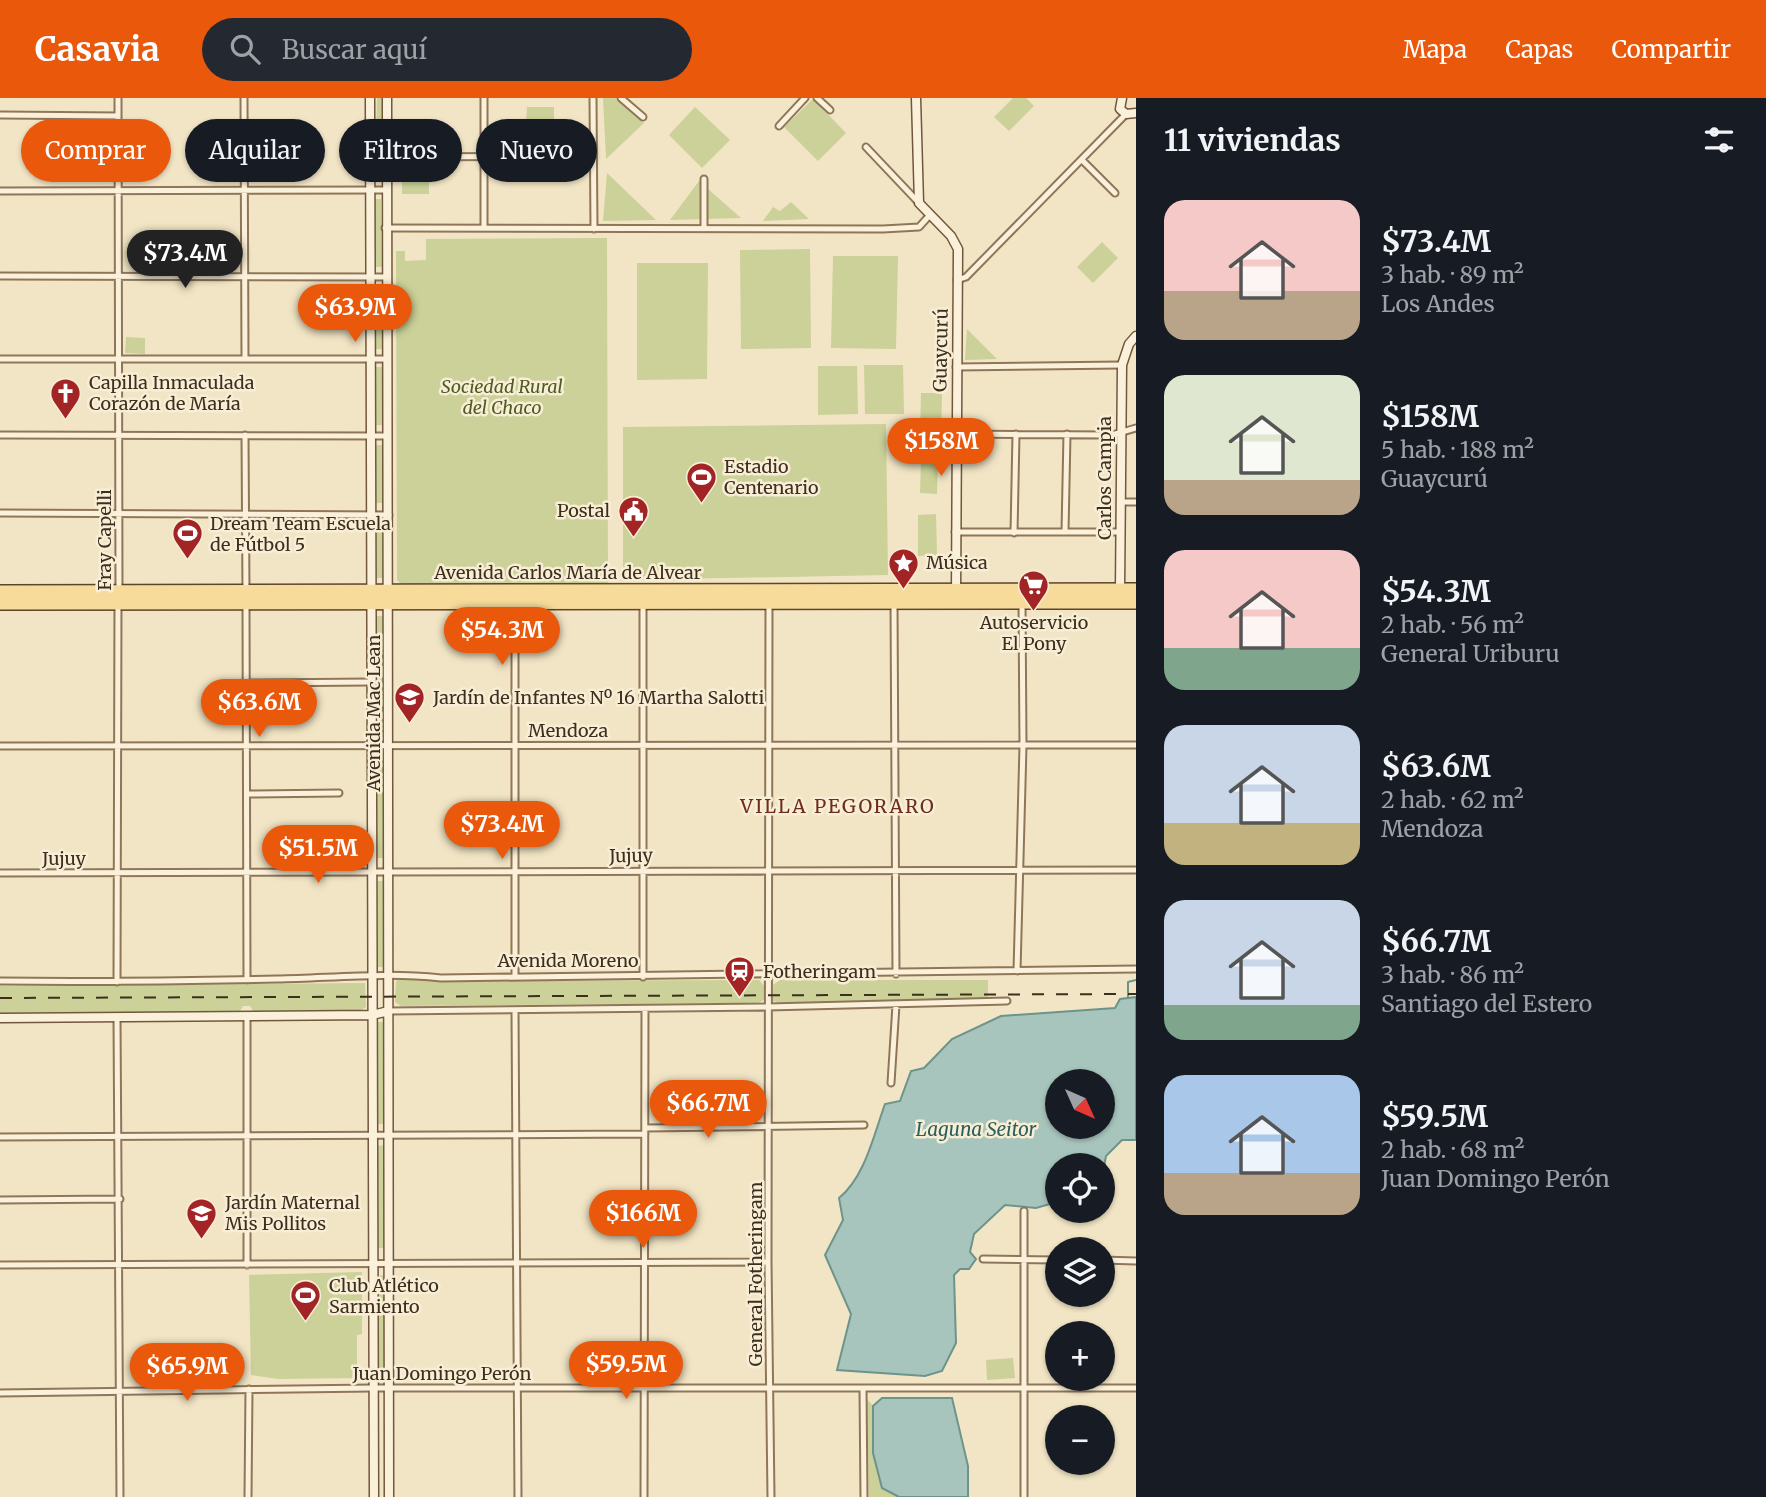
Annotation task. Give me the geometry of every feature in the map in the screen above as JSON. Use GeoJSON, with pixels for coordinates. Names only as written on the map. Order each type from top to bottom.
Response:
{"type":"FeatureCollection","features":[{"type":"Feature","properties":{"kind":"main road","name":"Avenida Mac Lean"},"geometry":{"type":"LineString","coordinates":[[370,98],[374,1497]]}},
{"type":"Feature","properties":{"kind":"main road","name":"Avenida Mac Lean"},"geometry":{"type":"LineString","coordinates":[[386,119],[387,98]]}},
{"type":"Feature","properties":{"kind":"main road"},"geometry":{"type":"LineString","coordinates":[[916,98],[919,203]]}},
{"type":"Feature","properties":{"kind":"main road"},"geometry":{"type":"LineString","coordinates":[[1122,98],[1120,109],[1131,113]]}},
{"type":"Feature","properties":{"kind":"main road","name":"Avenida Mac Lean"},"geometry":{"type":"LineString","coordinates":[[385,182],[389,515],[389,1497]]}},
{"type":"Feature","properties":{"kind":"main road","name":"Guaycurú"},"geometry":{"type":"LineString","coordinates":[[919,203],[955,243],[956,592]]}},
{"type":"Feature","properties":{"kind":"main road","name":"Carlos Campia"},"geometry":{"type":"LineString","coordinates":[[1119,596],[1122,365],[1136,336]]}},
{"type":"Feature","properties":{"kind":"main road","name":"Avenida Carlos María de Alvear"},"geometry":{"type":"LineString","coordinates":[[0,599],[894,596],[1022,600],[1119,596],[1136,588]]}},
{"type":"Feature","properties":{"kind":"main road","name":"Avenida Carlos María de Alvear"},"geometry":{"type":"LineString","coordinates":[[0,590],[119,598]]}},
{"type":"Feature","properties":{"kind":"main road","name":"Avenida Carlos María de Alvear"},"geometry":{"type":"LineString","coordinates":[[515,597],[894,596],[956,592],[1136,596]]}},
{"type":"Feature","properties":{"kind":"main road","name":"Avenida Carlos María de Alvear"},"geometry":{"type":"LineString","coordinates":[[956,592],[1022,600]]}},
{"type":"Feature","properties":{"kind":"main road","name":"Avenida Carlos María de Alvear"},"geometry":{"type":"LineString","coordinates":[[1119,596],[1136,604]]}},
{"type":"Feature","properties":{"kind":"main road","name":"Avenida Carlos María de Alvear"},"geometry":{"type":"LineString","coordinates":[[0,605],[119,598]]}},
{"type":"Feature","properties":{"kind":"main road"},"geometry":{"type":"LineString","coordinates":[[0,1018],[372,1015],[388,1011]]}},
{"type":"Feature","properties":{"kind":"street","name":"Fray Capelli"},"geometry":{"type":"LineString","coordinates":[[117,982],[120,189],[118,98]]}},
{"type":"Feature","properties":{"kind":"street"},"geometry":{"type":"LineString","coordinates":[[244,98],[245,358]]}},
{"type":"Feature","properties":{"kind":"street"},"geometry":{"type":"LineString","coordinates":[[484,98],[484,119]]}},
{"type":"Feature","properties":{"kind":"street"},"geometry":{"type":"LineString","coordinates":[[593,98],[593,119]]}},
{"type":"Feature","properties":{"kind":"street"},"geometry":{"type":"LineString","coordinates":[[621,98],[643,117]]}},
{"type":"Feature","properties":{"kind":"street"},"geometry":{"type":"LineString","coordinates":[[779,126],[805,98]]}},
{"type":"Feature","properties":{"kind":"street"},"geometry":{"type":"LineString","coordinates":[[817,98],[830,110]]}},
{"type":"Feature","properties":{"kind":"street"},"geometry":{"type":"LineString","coordinates":[[957,280],[967,277],[1131,113]]}},
{"type":"Feature","properties":{"kind":"street"},"geometry":{"type":"LineString","coordinates":[[0,115],[118,116]]}},
{"type":"Feature","properties":{"kind":"street"},"geometry":{"type":"LineString","coordinates":[[866,147],[919,203]]}},
{"type":"Feature","properties":{"kind":"street"},"geometry":{"type":"LineString","coordinates":[[1082,160],[1115,193]]}},
{"type":"Feature","properties":{"kind":"street"},"geometry":{"type":"LineString","coordinates":[[704,179],[704,228]]}},
{"type":"Feature","properties":{"kind":"street"},"geometry":{"type":"LineString","coordinates":[[484,227],[485,182]]}},
{"type":"Feature","properties":{"kind":"street"},"geometry":{"type":"LineString","coordinates":[[593,182],[594,229]]}},
{"type":"Feature","properties":{"kind":"street"},"geometry":{"type":"LineString","coordinates":[[0,191],[385,190]]}},
{"type":"Feature","properties":{"kind":"street"},"geometry":{"type":"LineString","coordinates":[[385,228],[919,227],[929,216]]}},
{"type":"Feature","properties":{"kind":"street"},"geometry":{"type":"LineString","coordinates":[[0,276],[385,277]]}},
{"type":"Feature","properties":{"kind":"street"},"geometry":{"type":"LineString","coordinates":[[1126,352],[1136,352]]}},
{"type":"Feature","properties":{"kind":"street"},"geometry":{"type":"LineString","coordinates":[[0,359],[386,359]]}},
{"type":"Feature","properties":{"kind":"street"},"geometry":{"type":"LineString","coordinates":[[956,367],[1122,365]]}},
{"type":"Feature","properties":{"kind":"street"},"geometry":{"type":"LineString","coordinates":[[956,434],[1112,435],[1136,428]]}},
{"type":"Feature","properties":{"kind":"street"},"geometry":{"type":"LineString","coordinates":[[1014,533],[1016,434]]}},
{"type":"Feature","properties":{"kind":"street"},"geometry":{"type":"LineString","coordinates":[[1065,532],[1067,434]]}},
{"type":"Feature","properties":{"kind":"street"},"geometry":{"type":"LineString","coordinates":[[0,435],[386,436]]}},
{"type":"Feature","properties":{"kind":"street"},"geometry":{"type":"LineString","coordinates":[[245,435],[247,980]]}},
{"type":"Feature","properties":{"kind":"street"},"geometry":{"type":"LineString","coordinates":[[1122,502],[1136,502]]}},
{"type":"Feature","properties":{"kind":"street"},"geometry":{"type":"LineString","coordinates":[[0,513],[389,515]]}},
{"type":"Feature","properties":{"kind":"street"},"geometry":{"type":"LineString","coordinates":[[955,532],[1121,532]]}},
{"type":"Feature","properties":{"kind":"street","name":"General Fotheringam"},"geometry":{"type":"LineString","coordinates":[[769,596],[768,1262],[771,1497]]}},
{"type":"Feature","properties":{"kind":"street"},"geometry":{"type":"LineString","coordinates":[[894,596],[896,974]]}},
{"type":"Feature","properties":{"kind":"street"},"geometry":{"type":"LineString","coordinates":[[515,597],[515,977]]}},
{"type":"Feature","properties":{"kind":"street"},"geometry":{"type":"LineString","coordinates":[[643,597],[643,976]]}},
{"type":"Feature","properties":{"kind":"street"},"geometry":{"type":"LineString","coordinates":[[1017,971],[1023,746],[1022,600]]}},
{"type":"Feature","properties":{"kind":"street"},"geometry":{"type":"LineString","coordinates":[[247,683],[371,682]]}},
{"type":"Feature","properties":{"kind":"street","name":"Mendoza"},"geometry":{"type":"LineString","coordinates":[[0,746],[1136,745]]}},
{"type":"Feature","properties":{"kind":"street"},"geometry":{"type":"LineString","coordinates":[[247,794],[339,793]]}},
{"type":"Feature","properties":{"kind":"street","name":"Jujuy"},"geometry":{"type":"LineString","coordinates":[[0,873],[1136,870]]}},
{"type":"Feature","properties":{"kind":"street","name":"Avenida Moreno"},"geometry":{"type":"LineString","coordinates":[[0,981],[247,980],[390,973],[441,978],[768,976],[1136,969]]}},
{"type":"Feature","properties":{"kind":"street"},"geometry":{"type":"LineString","coordinates":[[388,1011],[896,1005],[1007,1001]]}},
{"type":"Feature","properties":{"kind":"street"},"geometry":{"type":"LineString","coordinates":[[891,1083],[896,1005]]}},
{"type":"Feature","properties":{"kind":"street"},"geometry":{"type":"LineString","coordinates":[[644,1497],[645,1009]]}},
{"type":"Feature","properties":{"kind":"street"},"geometry":{"type":"LineString","coordinates":[[515,1010],[518,1497]]}},
{"type":"Feature","properties":{"kind":"street"},"geometry":{"type":"LineString","coordinates":[[247,1017],[247,1265]]}},
{"type":"Feature","properties":{"kind":"street"},"geometry":{"type":"LineString","coordinates":[[117,1018],[120,1497]]}},
{"type":"Feature","properties":{"kind":"street"},"geometry":{"type":"LineString","coordinates":[[0,1137],[390,1136],[864,1125]]}},
{"type":"Feature","properties":{"kind":"street"},"geometry":{"type":"LineString","coordinates":[[0,1200],[120,1199]]}},
{"type":"Feature","properties":{"kind":"street"},"geometry":{"type":"LineString","coordinates":[[1024,1211],[1024,1497]]}},
{"type":"Feature","properties":{"kind":"street"},"geometry":{"type":"LineString","coordinates":[[984,1259],[1045,1260]]}},
{"type":"Feature","properties":{"kind":"street"},"geometry":{"type":"LineString","coordinates":[[1115,1261],[1136,1261]]}},
{"type":"Feature","properties":{"kind":"street"},"geometry":{"type":"LineString","coordinates":[[0,1265],[768,1262]]}},
{"type":"Feature","properties":{"kind":"street","name":"Juan Domingo Perón"},"geometry":{"type":"LineString","coordinates":[[0,1393],[373,1388],[1136,1388]]}},
{"type":"Feature","properties":{"kind":"street"},"geometry":{"type":"LineString","coordinates":[[863,1388],[864,1497]]}},
{"type":"Feature","properties":{"kind":"street"},"geometry":{"type":"LineString","coordinates":[[248,1497],[249,1390]]}},
{"type":"Feature","properties":{"kind":"green space"},"geometry":{"type":"Polygon","coordinates":[[[377,98],[383,98],[382,119],[376,119],[377,98]]]}},
{"type":"Feature","properties":{"kind":"green space"},"geometry":{"type":"Polygon","coordinates":[[[603,98],[615,98],[644,123],[606,159],[603,98]]]}},
{"type":"Feature","properties":{"kind":"green space"},"geometry":{"type":"Polygon","coordinates":[[[1013,98],[1026,98],[1034,106],[1009,131],[994,117],[1013,98]]]}},
{"type":"Feature","properties":{"kind":"green space"},"geometry":{"type":"Polygon","coordinates":[[[813,99],[846,133],[818,161],[784,127],[813,99]]]}},
{"type":"Feature","properties":{"kind":"green space"},"geometry":{"type":"Polygon","coordinates":[[[527,107],[554,107],[554,119],[526,119],[527,107]]]}},
{"type":"Feature","properties":{"kind":"green space"},"geometry":{"type":"Polygon","coordinates":[[[695,107],[730,140],[702,168],[669,135],[695,107]]]}},
{"type":"Feature","properties":{"kind":"green space"},"geometry":{"type":"Polygon","coordinates":[[[607,173],[656,220],[603,221],[607,173]]]}},
{"type":"Feature","properties":{"kind":"green space"},"geometry":{"type":"Polygon","coordinates":[[[699,181],[741,218],[670,220],[699,181]]]}},
{"type":"Feature","properties":{"kind":"green space"},"geometry":{"type":"Polygon","coordinates":[[[402,182],[429,182],[429,194],[402,194],[402,182]]]}},
{"type":"Feature","properties":{"kind":"green space"},"geometry":{"type":"Polygon","coordinates":[[[374,199],[381,199],[382,267],[375,267],[374,199]]]}},
{"type":"Feature","properties":{"kind":"green space"},"geometry":{"type":"Polygon","coordinates":[[[791,202],[809,219],[763,221],[773,207],[780,211],[791,202]]]}},
{"type":"Feature","properties":{"kind":"green space","name":"Sociedad Rural del Chaco"},"geometry":{"type":"Polygon","coordinates":[[[607,238],[608,583],[401,584],[397,580],[396,251],[405,251],[405,261],[426,260],[426,239],[607,238]]]}},
{"type":"Feature","properties":{"kind":"green space"},"geometry":{"type":"Polygon","coordinates":[[[1102,242],[1118,258],[1093,283],[1077,267],[1102,242]]]}},
{"type":"Feature","properties":{"kind":"green space"},"geometry":{"type":"Polygon","coordinates":[[[810,249],[811,348],[741,349],[740,250],[810,249]]]}},
{"type":"Feature","properties":{"kind":"green space"},"geometry":{"type":"Polygon","coordinates":[[[833,256],[898,256],[896,349],[831,348],[833,256]]]}},
{"type":"Feature","properties":{"kind":"green space"},"geometry":{"type":"Polygon","coordinates":[[[637,263],[708,263],[707,379],[637,380],[637,263]]]}},
{"type":"Feature","properties":{"kind":"green space"},"geometry":{"type":"Polygon","coordinates":[[[375,285],[382,285],[382,349],[375,349],[375,285]]]}},
{"type":"Feature","properties":{"kind":"green space"},"geometry":{"type":"Polygon","coordinates":[[[967,329],[997,359],[965,360],[967,329]]]}},
{"type":"Feature","properties":{"kind":"green space"},"geometry":{"type":"Polygon","coordinates":[[[126,337],[145,338],[145,354],[125,353],[126,337]]]}},
{"type":"Feature","properties":{"kind":"green space"},"geometry":{"type":"Polygon","coordinates":[[[864,365],[903,365],[904,414],[865,414],[864,365]]]}},
{"type":"Feature","properties":{"kind":"green space"},"geometry":{"type":"Polygon","coordinates":[[[818,366],[857,366],[858,414],[818,415],[818,366]]]}},
{"type":"Feature","properties":{"kind":"green space"},"geometry":{"type":"Polygon","coordinates":[[[375,367],[382,367],[382,425],[375,425],[375,367]]]}},
{"type":"Feature","properties":{"kind":"green space"},"geometry":{"type":"Polygon","coordinates":[[[921,393],[942,393],[941,434],[920,433],[921,393]]]}},
{"type":"Feature","properties":{"kind":"green space"},"geometry":{"type":"Polygon","coordinates":[[[886,424],[888,575],[623,580],[623,427],[886,424]]]}},
{"type":"Feature","properties":{"kind":"green space"},"geometry":{"type":"Polygon","coordinates":[[[919,436],[941,436],[941,454],[919,455],[919,436]]]}},
{"type":"Feature","properties":{"kind":"green space"},"geometry":{"type":"Polygon","coordinates":[[[375,445],[383,445],[383,503],[375,503],[375,445]]]}},
{"type":"Feature","properties":{"kind":"green space"},"geometry":{"type":"Polygon","coordinates":[[[921,460],[938,461],[937,494],[920,493],[921,460]]]}},
{"type":"Feature","properties":{"kind":"green space"},"geometry":{"type":"Polygon","coordinates":[[[936,514],[937,555],[918,556],[918,515],[936,514]]]}},
{"type":"Feature","properties":{"kind":"green space"},"geometry":{"type":"Polygon","coordinates":[[[375,520],[383,520],[383,578],[375,578],[375,520]]]}},
{"type":"Feature","properties":{"kind":"green space"},"geometry":{"type":"Polygon","coordinates":[[[376,616],[385,616],[383,735],[376,731],[376,616]]]}},
{"type":"Feature","properties":{"kind":"green space"},"geometry":{"type":"Polygon","coordinates":[[[375,756],[384,756],[384,858],[375,858],[375,756]]]}},
{"type":"Feature","properties":{"kind":"green space"},"geometry":{"type":"Polygon","coordinates":[[[376,881],[385,881],[384,967],[376,967],[376,881]]]}},
{"type":"Feature","properties":{"kind":"green space"},"geometry":{"type":"Polygon","coordinates":[[[403,977],[431,981],[759,980],[764,986],[765,998],[760,1003],[401,1006],[395,1002],[396,981],[403,977]]]}},
{"type":"Feature","properties":{"kind":"green space"},"geometry":{"type":"Polygon","coordinates":[[[780,980],[988,980],[988,998],[782,1003],[773,1001],[773,985],[780,980]]]}},
{"type":"Feature","properties":{"kind":"green space"},"geometry":{"type":"Polygon","coordinates":[[[365,983],[366,1007],[360,1011],[253,1011],[250,1006],[243,1006],[238,1015],[0,1013],[0,986],[365,983]]]}},
{"type":"Feature","properties":{"kind":"green space"},"geometry":{"type":"Polygon","coordinates":[[[376,1022],[384,1022],[385,1124],[378,1124],[376,1022]]]}},
{"type":"Feature","properties":{"kind":"green space"},"geometry":{"type":"Polygon","coordinates":[[[386,1145],[387,1248],[378,1248],[377,1146],[386,1145]]]}},
{"type":"Feature","properties":{"kind":"green space","name":"Club Atlético Sarmiento"},"geometry":{"type":"Polygon","coordinates":[[[362,1272],[362,1334],[357,1335],[357,1378],[278,1379],[251,1375],[249,1275],[362,1272]]]}},
{"type":"Feature","properties":{"kind":"green space"},"geometry":{"type":"Polygon","coordinates":[[[386,1275],[386,1378],[377,1378],[377,1276],[386,1275]]]}},
{"type":"Feature","properties":{"kind":"green space"},"geometry":{"type":"Polygon","coordinates":[[[1013,1358],[1015,1378],[987,1380],[986,1360],[1013,1358]]]}},
{"type":"Feature","properties":{"kind":"green space"},"geometry":{"type":"Polygon","coordinates":[[[867,1399],[873,1406],[873,1453],[882,1488],[899,1497],[869,1497],[867,1399]]]}},
{"type":"Feature","properties":{"kind":"water","name":"Laguna Seitor"},"geometry":{"type":"Polygon","coordinates":[[[1136,997],[1136,1140],[1122,1140],[1109,1153],[1045,1153],[1045,1205],[1036,1208],[1005,1205],[974,1234],[970,1252],[976,1259],[969,1269],[960,1269],[954,1275],[956,1343],[942,1371],[925,1376],[837,1370],[851,1314],[825,1255],[843,1220],[839,1198],[856,1179],[862,1167],[885,1104],[900,1101],[911,1071],[924,1068],[952,1039],[1001,1016],[1115,1008],[1120,999],[1136,997]]]}},
{"type":"Feature","properties":{"kind":"water"},"geometry":{"type":"Polygon","coordinates":[[[882,1398],[952,1398],[968,1466],[968,1497],[899,1497],[882,1488],[873,1453],[873,1406],[882,1398]]]}},
{"type":"Feature","properties":{"kind":"waterway"},"geometry":{"type":"LineString","coordinates":[[1128,998],[1128,982],[1136,980]]}},
{"type":"Feature","properties":{"kind":"railway"},"geometry":{"type":"LineString","coordinates":[[0,998],[1136,994]]}},
{"type":"Feature","properties":{"kind":"place","name":"Capilla Inmaculada Corazón de María"},"geometry":{"type":"Point","coordinates":[66,420]}},
{"type":"Feature","properties":{"kind":"place","name":"Estadio Centenario"},"geometry":{"type":"Point","coordinates":[701,504]}},
{"type":"Feature","properties":{"kind":"place","name":"Postal"},"geometry":{"type":"Point","coordinates":[633,538]}},
{"type":"Feature","properties":{"kind":"place","name":"Dream Team Escuela de Fútbol 5"},"geometry":{"type":"Point","coordinates":[187,561]}},
{"type":"Feature","properties":{"kind":"place","name":"Música"},"geometry":{"type":"Point","coordinates":[903,590]}},
{"type":"Feature","properties":{"kind":"place","name":"Autoservicio El Pony"},"geometry":{"type":"Point","coordinates":[1034,612]}},
{"type":"Feature","properties":{"kind":"place","name":"Jardín de Infantes Nº 16 Martha Salotti"},"geometry":{"type":"Point","coordinates":[410,725]}},
{"type":"Feature","properties":{"kind":"place","name":"Fotheringam"},"geometry":{"type":"Point","coordinates":[740,999]}},
{"type":"Feature","properties":{"kind":"place","name":"Jardín Maternal Mis Pollitos"},"geometry":{"type":"Point","coordinates":[202,1240]}},
{"type":"Feature","properties":{"kind":"place","name":"Club Atlético Sarmiento"},"geometry":{"type":"Point","coordinates":[306,1323]}},
{"type":"Feature","properties":{"kind":"district","name":"VILLA PEGORARO"},"geometry":{"type":"Point","coordinates":[838,806]}}]}
